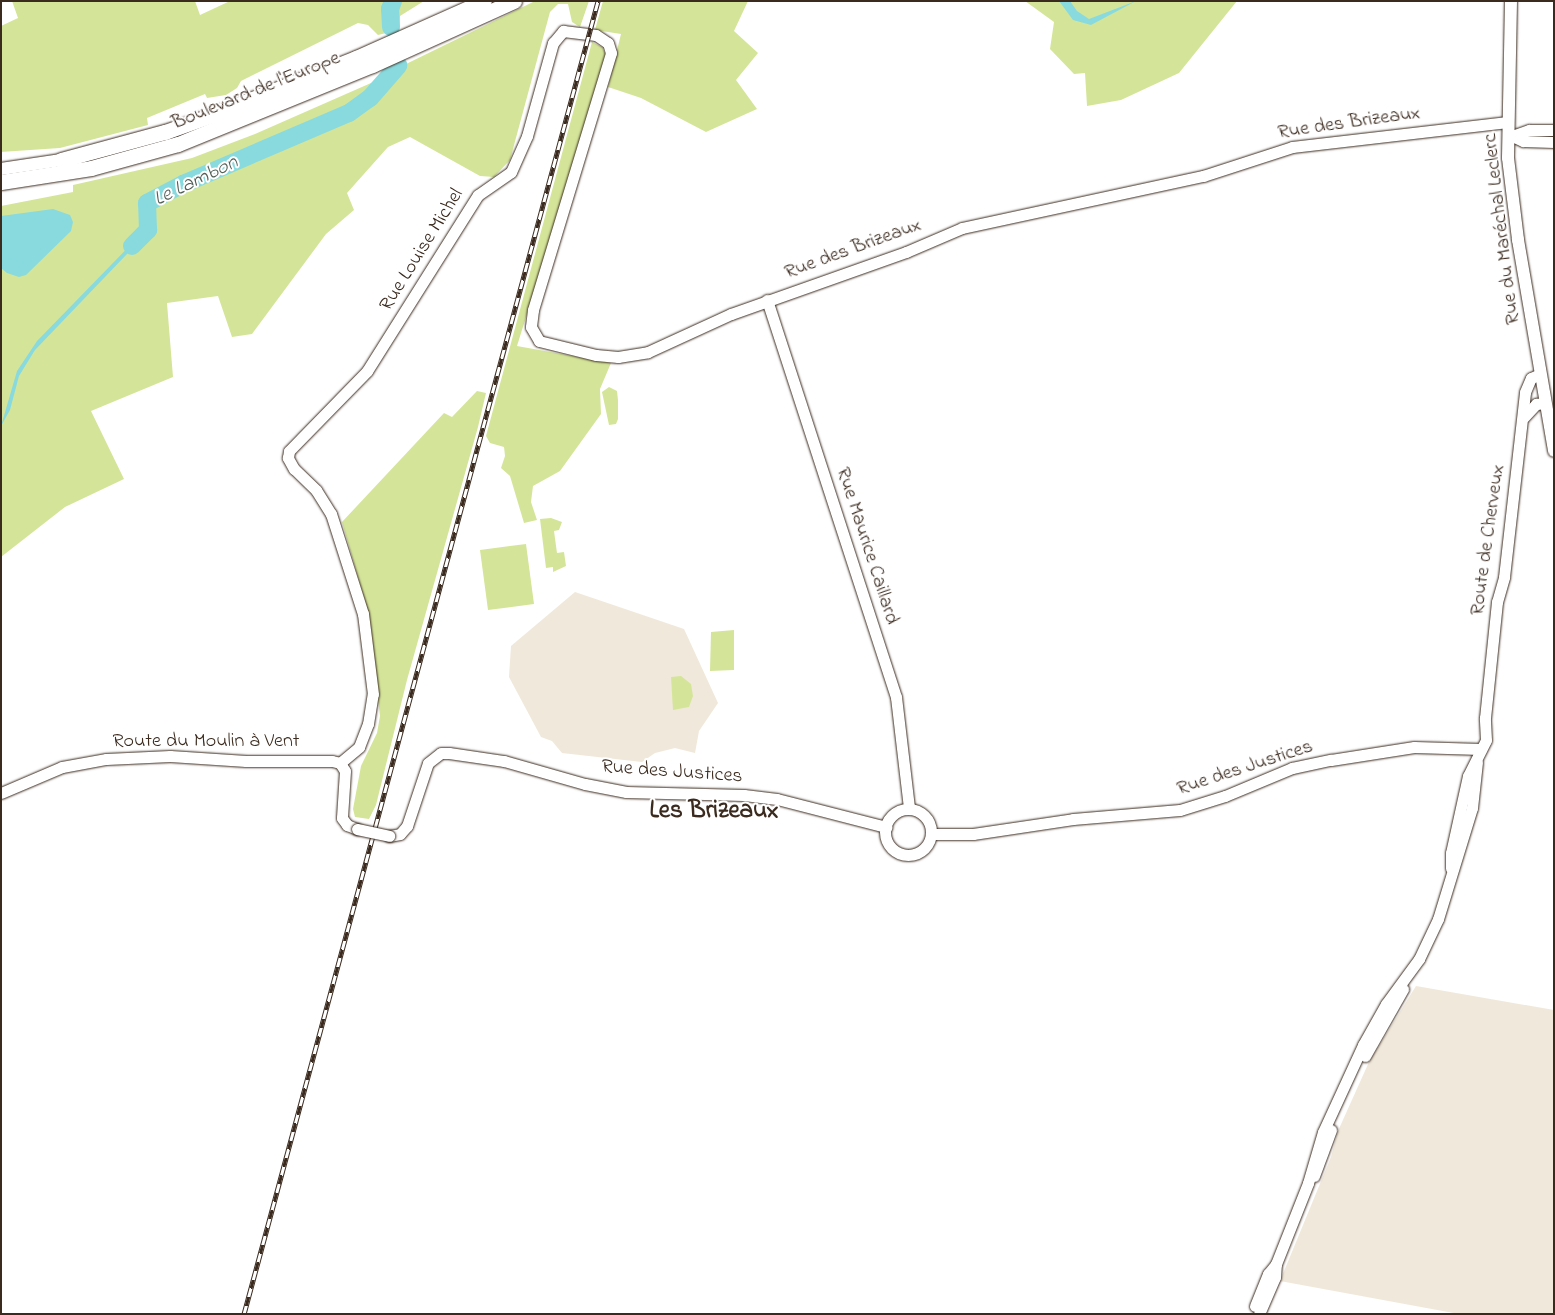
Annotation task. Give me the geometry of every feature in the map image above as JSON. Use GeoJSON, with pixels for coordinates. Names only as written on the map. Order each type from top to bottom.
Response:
{"type":"FeatureCollection","features":[{"type":"Feature","properties":{"kind":"highway","name":"Boulevard de l'Europe"},"geometry":{"type":"LineString","coordinates":[[61,160],[165,132],[212,115],[356,58],[484,1]]}},
{"type":"Feature","properties":{"kind":"highway","name":"Boulevard de l'Europe"},"geometry":{"type":"LineString","coordinates":[[1,182],[91,168],[178,144],[372,65],[514,1]]}},
{"type":"Feature","properties":{"kind":"main road","name":"Rue du Maréchal Leclerc"},"geometry":{"type":"LineString","coordinates":[[1511,1],[1510,131],[1518,240],[1554,451]]}},
{"type":"Feature","properties":{"kind":"main road","name":"Boulevard de l'Europe"},"geometry":{"type":"LineString","coordinates":[[1,167],[61,160]]}},
{"type":"Feature","properties":{"kind":"street","name":"Rue Louise Michel"},"geometry":{"type":"LineString","coordinates":[[340,763],[359,746],[368,724],[373,694],[363,614],[331,514],[316,490],[294,469],[288,458],[289,451],[367,371],[478,195],[511,172],[523,150],[558,33],[568,29],[596,35]]}},
{"type":"Feature","properties":{"kind":"street","name":"Rue des Brizeaux"},"geometry":{"type":"LineString","coordinates":[[596,35],[610,47],[610,59],[533,310],[534,334],[538,341],[550,346],[596,355],[634,355],[767,300],[906,252],[962,228],[1203,176],[1292,147],[1510,131],[1554,130]]}},
{"type":"Feature","properties":{"kind":"street"},"geometry":{"type":"LineString","coordinates":[[1510,131],[1523,141],[1554,142]]}},
{"type":"Feature","properties":{"kind":"street","name":"Rue Maurice Caillard"},"geometry":{"type":"LineString","coordinates":[[767,300],[896,697],[909,808]]}},
{"type":"Feature","properties":{"kind":"street","name":"Route de Cherveux"},"geometry":{"type":"LineString","coordinates":[[1252,1314],[1268,1274],[1276,1264],[1308,1183],[1321,1163],[1333,1116],[1376,1020],[1406,978],[1432,936],[1451,873],[1451,852],[1468,776],[1481,749],[1477,741],[1485,718],[1528,383],[1540,374]]}},
{"type":"Feature","properties":{"kind":"street"},"geometry":{"type":"LineString","coordinates":[[1524,417],[1536,404],[1545,403]]}},
{"type":"Feature","properties":{"kind":"street","name":"Rue des Justices"},"geometry":{"type":"LineString","coordinates":[[932,834],[973,834],[1073,819],[1180,810],[1225,796],[1292,768],[1414,747],[1481,749]]}},
{"type":"Feature","properties":{"kind":"street","name":"Rue des Justices"},"geometry":{"type":"LineString","coordinates":[[340,763],[346,780],[342,818],[348,825],[389,836],[400,834],[407,826],[428,763],[441,754],[449,753],[504,761],[585,784],[626,792],[744,795],[777,799],[886,828]]}},
{"type":"Feature","properties":{"kind":"street","name":"Route du Moulin à Vent"},"geometry":{"type":"LineString","coordinates":[[1,793],[62,767],[106,759],[170,756],[340,763]]}},
{"type":"Feature","properties":{"kind":"street"},"geometry":{"type":"LineString","coordinates":[[909,808],[928,820],[932,834],[930,842],[919,853],[904,855],[891,848],[886,828],[897,812],[909,808]]}},
{"type":"Feature","properties":{"kind":"street","name":"Route de Cherveux"},"geometry":{"type":"LineString","coordinates":[[1259,1314],[1275,1277],[1276,1264]]}},
{"type":"Feature","properties":{"kind":"shaded area"},"geometry":{"type":"Polygon","coordinates":[[[575,592],[684,629],[718,703],[699,731],[695,753],[675,748],[655,753],[642,762],[562,753],[552,741],[541,737],[509,677],[511,646],[575,592]]]}},
{"type":"Feature","properties":{"kind":"shaded area"},"geometry":{"type":"Polygon","coordinates":[[[1416,986],[1554,1010],[1554,1314],[1459,1314],[1280,1281],[1331,1157],[1338,1131],[1369,1062],[1416,986]]]}},
{"type":"Feature","properties":{"kind":"green space"},"geometry":{"type":"Polygon","coordinates":[[[12,1],[195,1],[200,15],[230,1],[424,1],[400,16],[399,30],[378,35],[368,25],[358,23],[241,81],[237,88],[226,95],[207,98],[205,94],[147,118],[148,125],[60,148],[1,152],[1,26],[18,18],[12,1]]]}},
{"type":"Feature","properties":{"kind":"green space"},"geometry":{"type":"Polygon","coordinates":[[[535,1],[589,1],[580,27],[572,22],[568,4],[558,4],[550,12],[510,160],[494,177],[480,176],[410,137],[388,147],[347,193],[354,210],[326,234],[252,334],[232,337],[218,296],[167,303],[173,377],[91,411],[124,479],[65,507],[1,557],[1,206],[73,192],[73,185],[192,158],[255,134],[396,72],[404,65],[535,1]]]}},
{"type":"Feature","properties":{"kind":"green space"},"geometry":{"type":"Polygon","coordinates":[[[603,1],[748,1],[734,31],[758,53],[736,80],[757,109],[706,132],[641,98],[608,87],[621,34],[595,30],[603,1]]]}},
{"type":"Feature","properties":{"kind":"green space"},"geometry":{"type":"Polygon","coordinates":[[[1025,1],[1237,1],[1179,73],[1121,100],[1087,106],[1085,73],[1074,74],[1050,49],[1054,22],[1025,1]]]}},
{"type":"Feature","properties":{"kind":"green space"},"geometry":{"type":"Polygon","coordinates":[[[592,42],[602,47],[607,57],[517,346],[611,363],[600,389],[601,414],[560,471],[533,486],[531,502],[537,520],[524,523],[510,476],[501,468],[505,456],[504,447],[490,443],[486,436],[592,42]]]}},
{"type":"Feature","properties":{"kind":"green space"},"geometry":{"type":"Polygon","coordinates":[[[609,387],[617,391],[618,419],[616,424],[609,425],[602,392],[609,387]]]}},
{"type":"Feature","properties":{"kind":"green space"},"geometry":{"type":"Polygon","coordinates":[[[477,391],[486,393],[478,427],[407,680],[376,805],[369,819],[355,817],[353,809],[361,766],[377,733],[380,716],[367,608],[342,522],[444,413],[452,417],[477,391]]]}},
{"type":"Feature","properties":{"kind":"green space"},"geometry":{"type":"Polygon","coordinates":[[[551,518],[562,522],[559,530],[554,531],[557,553],[564,552],[566,566],[553,572],[553,567],[546,568],[540,519],[551,518]]]}},
{"type":"Feature","properties":{"kind":"green space"},"geometry":{"type":"Polygon","coordinates":[[[526,544],[534,604],[488,610],[480,550],[526,544]]]}},
{"type":"Feature","properties":{"kind":"green space"},"geometry":{"type":"Polygon","coordinates":[[[734,630],[734,670],[710,671],[711,632],[734,630]]]}},
{"type":"Feature","properties":{"kind":"green space"},"geometry":{"type":"Polygon","coordinates":[[[681,676],[691,684],[693,696],[689,707],[673,710],[671,677],[681,676]]]}},
{"type":"Feature","properties":{"kind":"water"},"geometry":{"type":"Polygon","coordinates":[[[1059,1],[1070,1],[1077,11],[1089,19],[1136,1],[1091,25],[1073,20],[1059,1]]]}},
{"type":"Feature","properties":{"kind":"water"},"geometry":{"type":"Polygon","coordinates":[[[53,209],[70,215],[73,222],[71,231],[26,275],[19,277],[7,273],[1,268],[1,216],[53,209]]]}},
{"type":"Feature","properties":{"kind":"water"},"geometry":{"type":"Polygon","coordinates":[[[147,228],[150,230],[35,350],[19,376],[10,410],[1,426],[17,371],[37,341],[147,228]]]}},
{"type":"Feature","properties":{"kind":"waterway","name":"Le Lambon"},"geometry":{"type":"LineString","coordinates":[[391,27],[390,9],[393,1]]}},
{"type":"Feature","properties":{"kind":"waterway","name":"Le Lambon"},"geometry":{"type":"LineString","coordinates":[[132,246],[148,230],[147,203],[183,184],[349,113],[370,98],[398,66]]}},
{"type":"Feature","properties":{"kind":"railway"},"geometry":{"type":"LineString","coordinates":[[244,1314],[598,1]]}},
{"type":"Feature","properties":{"kind":"district","name":"Les Brizeaux"},"geometry":{"type":"Point","coordinates":[714,811]}}]}
